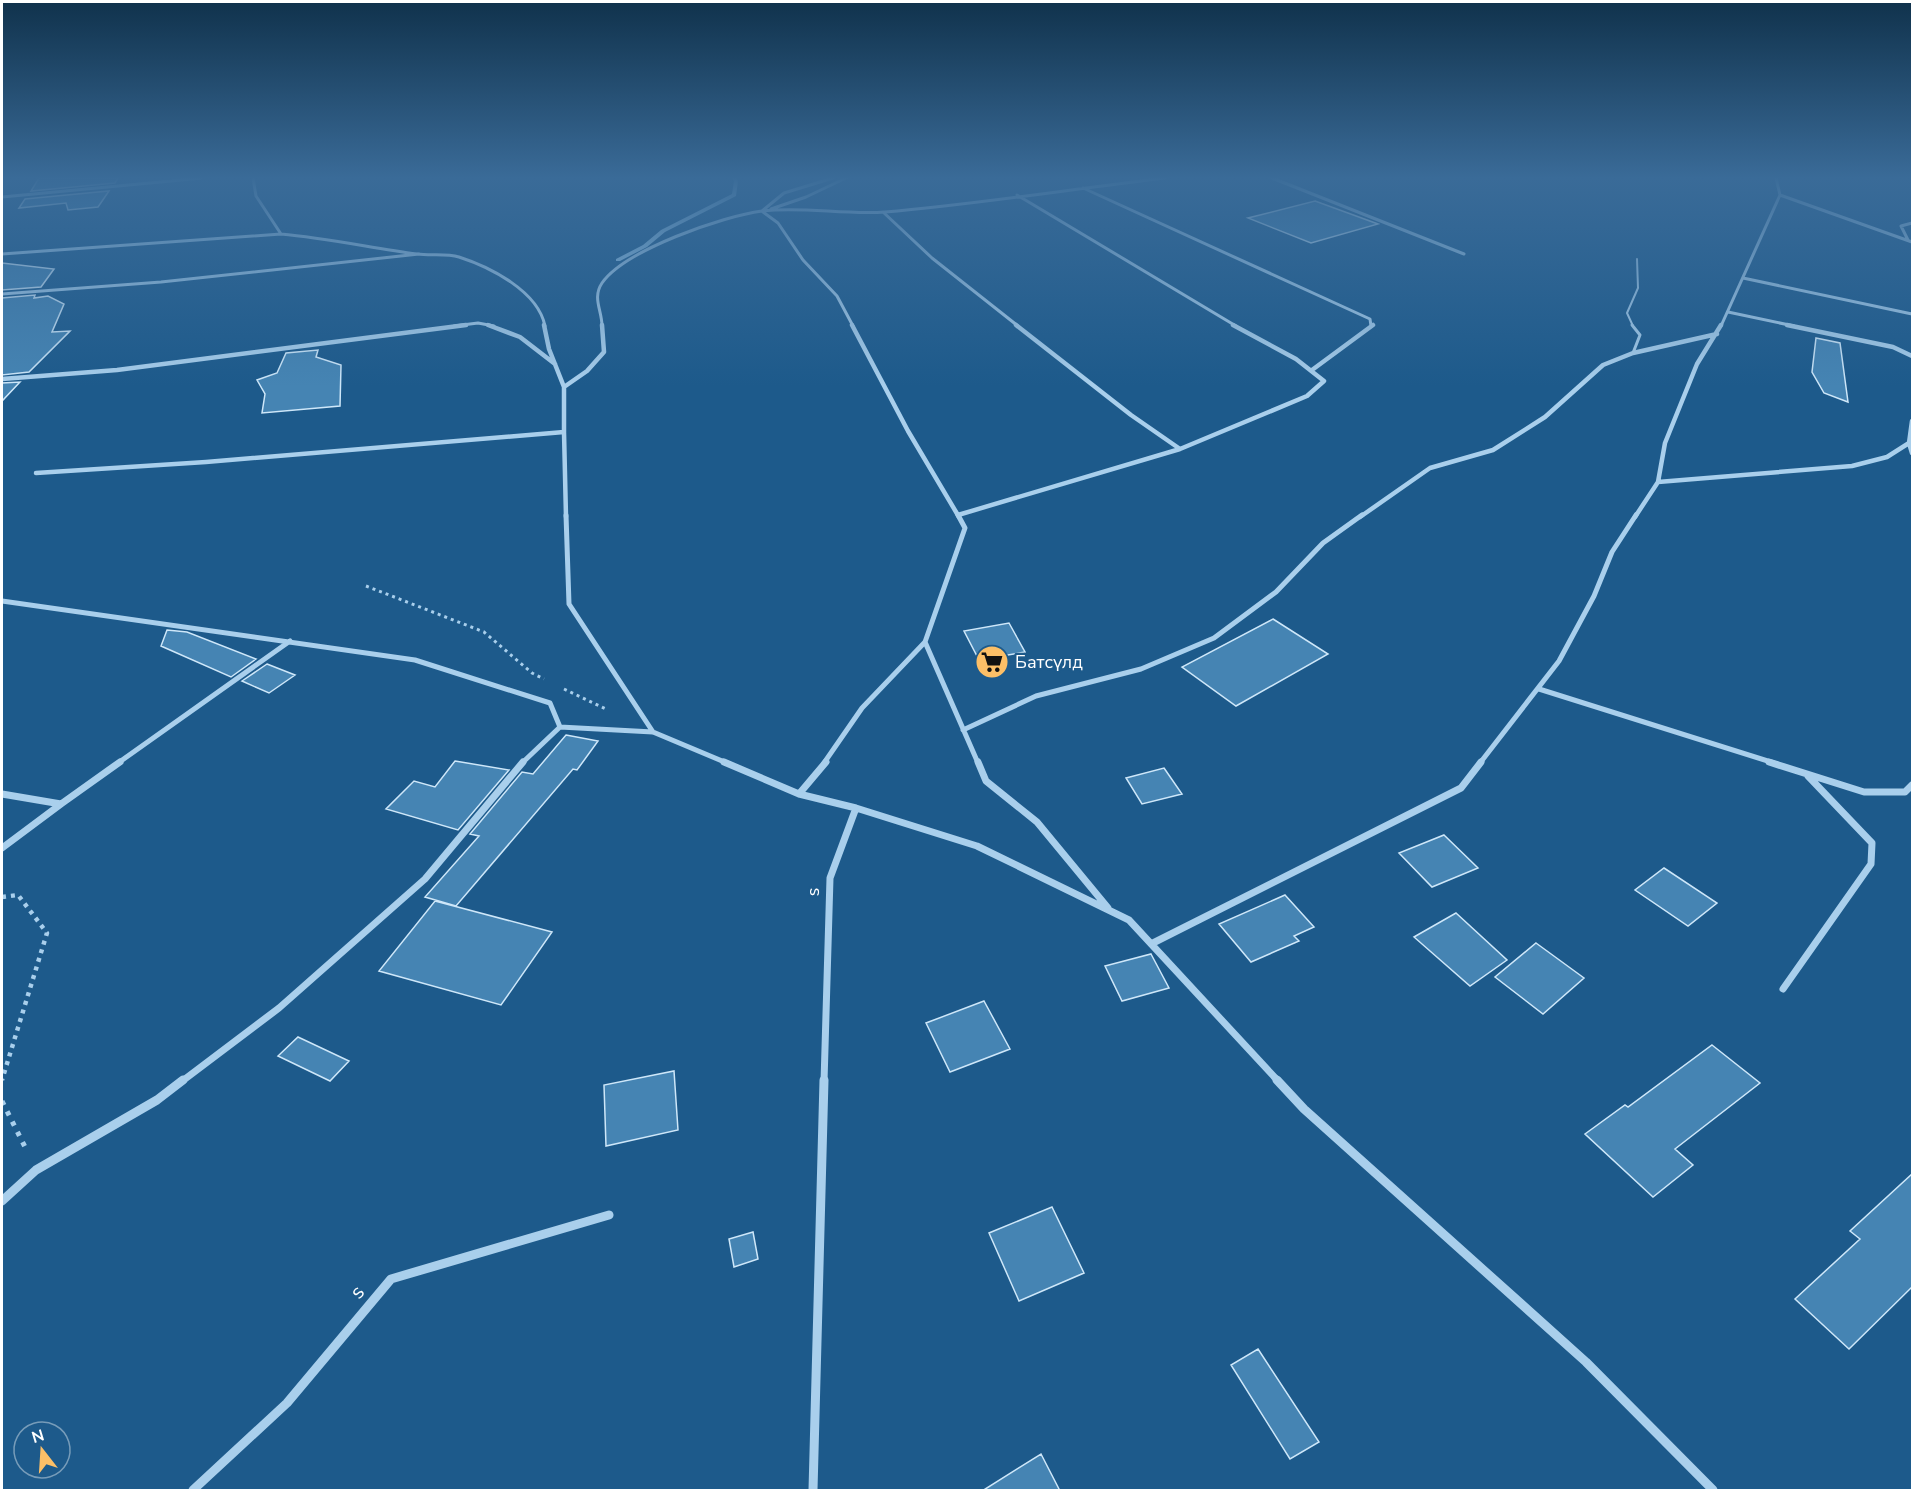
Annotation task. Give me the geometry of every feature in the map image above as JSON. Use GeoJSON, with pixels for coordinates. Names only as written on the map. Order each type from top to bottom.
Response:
{"type":"FeatureCollection","features":[{"type":"Feature","properties":{"kind":"street"},"geometry":{"type":"LineString","coordinates":[[2,254],[91,248]]}},
{"type":"Feature","properties":{"kind":"street"},"geometry":{"type":"LineString","coordinates":[[383,248],[419,254],[456,256],[495,272],[529,298],[543,317],[555,364],[564,387],[569,604],[653,732]]}},
{"type":"Feature","properties":{"kind":"street"},"geometry":{"type":"LineString","coordinates":[[564,387],[587,371],[604,352],[602,318],[596,300],[601,284],[611,273],[656,248]]}},
{"type":"Feature","properties":{"kind":"street"},"geometry":{"type":"LineString","coordinates":[[795,248],[803,260],[837,296],[903,421],[966,528],[925,642],[862,708],[834,752],[799,794]]}},
{"type":"Feature","properties":{"kind":"street"},"geometry":{"type":"LineString","coordinates":[[922,248],[1131,415],[1180,449]]}},
{"type":"Feature","properties":{"kind":"street"},"geometry":{"type":"LineString","coordinates":[[958,515],[1180,449],[1307,396],[1324,381],[1312,370],[1104,248]]}},
{"type":"Feature","properties":{"kind":"street"},"geometry":{"type":"LineString","coordinates":[[1214,248],[1370,320],[1373,324],[1370,328],[1312,370]]}},
{"type":"Feature","properties":{"kind":"street"},"geometry":{"type":"LineString","coordinates":[[1448,248],[1464,254]]}},
{"type":"Feature","properties":{"kind":"street"},"geometry":{"type":"LineString","coordinates":[[1151,944],[1461,788],[1559,661],[1594,596],[1612,552],[1658,482],[1665,442],[1697,364],[1717,334],[1757,248]]}},
{"type":"Feature","properties":{"kind":"street"},"geometry":{"type":"LineString","coordinates":[[2,294],[161,282],[419,254]]}},
{"type":"Feature","properties":{"kind":"street"},"geometry":{"type":"LineString","coordinates":[[1743,278],[1912,314]]}},
{"type":"Feature","properties":{"kind":"street"},"geometry":{"type":"LineString","coordinates":[[1728,312],[1893,347],[1912,356]]}},
{"type":"Feature","properties":{"kind":"street"},"geometry":{"type":"LineString","coordinates":[[2,379],[117,370],[478,323],[497,325],[515,334],[555,364]]}},
{"type":"Feature","properties":{"kind":"street"},"geometry":{"type":"LineString","coordinates":[[963,730],[1036,696],[1141,669],[1214,638],[1276,592],[1323,543],[1430,468],[1475,457],[1492,450],[1545,417],[1603,365],[1633,353],[1717,334]]}},
{"type":"Feature","properties":{"kind":"street"},"geometry":{"type":"LineString","coordinates":[[1912,421],[1910,443],[1912,453]]}},
{"type":"Feature","properties":{"kind":"street"},"geometry":{"type":"LineString","coordinates":[[36,473],[217,461],[564,432]]}},
{"type":"Feature","properties":{"kind":"street"},"geometry":{"type":"LineString","coordinates":[[1658,482],[1852,466],[1887,457],[1910,443]]}},
{"type":"Feature","properties":{"kind":"street"},"geometry":{"type":"LineString","coordinates":[[2,601],[415,660],[550,704],[560,727]]}},
{"type":"Feature","properties":{"kind":"street"},"geometry":{"type":"LineString","coordinates":[[2,848],[290,642]]}},
{"type":"Feature","properties":{"kind":"street"},"geometry":{"type":"LineString","coordinates":[[925,642],[986,781],[1037,822],[1111,911]]}},
{"type":"Feature","properties":{"kind":"street"},"geometry":{"type":"LineString","coordinates":[[1539,689],[1864,792],[1905,792],[1912,784]]}},
{"type":"Feature","properties":{"kind":"street"},"geometry":{"type":"LineString","coordinates":[[2,1201],[36,1170],[157,1100],[279,1008],[424,879],[522,763],[560,727],[653,732],[799,794],[856,808],[977,846],[1129,920],[1304,1109],[1586,1362],[1713,1491]]}},
{"type":"Feature","properties":{"kind":"street"},"geometry":{"type":"LineString","coordinates":[[1783,989],[1871,864],[1872,843],[1806,774]]}},
{"type":"Feature","properties":{"kind":"street"},"geometry":{"type":"LineString","coordinates":[[2,794],[61,804]]}},
{"type":"Feature","properties":{"kind":"street","name":"s"},"geometry":{"type":"LineString","coordinates":[[813,1491],[830,878],[856,808]]}},
{"type":"Feature","properties":{"kind":"street","name":"s"},"geometry":{"type":"LineString","coordinates":[[193,1491],[287,1403],[391,1279],[609,1215]]}},
{"type":"Feature","properties":{"kind":"lane"},"geometry":{"type":"LineString","coordinates":[[1633,353],[1640,335],[1627,319],[1626,310],[1638,290],[1637,259]]}},
{"type":"Feature","properties":{"kind":"path"},"geometry":{"type":"LineString","coordinates":[[366,586],[484,632],[508,650],[532,673],[552,683]]}},
{"type":"Feature","properties":{"kind":"path"},"geometry":{"type":"LineString","coordinates":[[562,688],[613,712]]}},
{"type":"Feature","properties":{"kind":"path"},"geometry":{"type":"LineString","coordinates":[[2,897],[18,895],[47,933],[2,1080]]}},
{"type":"Feature","properties":{"kind":"path"},"geometry":{"type":"LineString","coordinates":[[2,1101],[36,1170]]}},
{"type":"Feature","properties":{"kind":"building"},"geometry":{"type":"Polygon","coordinates":[[[2,263],[54,269],[41,287],[2,290],[2,263]]]}},
{"type":"Feature","properties":{"kind":"building"},"geometry":{"type":"Polygon","coordinates":[[[35,295],[34,298],[48,296],[64,304],[52,332],[70,331],[29,372],[2,375],[2,298],[35,295]]]}},
{"type":"Feature","properties":{"kind":"building"},"geometry":{"type":"Polygon","coordinates":[[[1816,338],[1840,343],[1848,402],[1824,393],[1812,372],[1816,338]]]}},
{"type":"Feature","properties":{"kind":"building"},"geometry":{"type":"Polygon","coordinates":[[[318,350],[316,357],[341,365],[340,406],[262,413],[265,394],[257,380],[277,373],[286,353],[318,350]]]}},
{"type":"Feature","properties":{"kind":"building"},"geometry":{"type":"Polygon","coordinates":[[[20,382],[2,401],[2,383],[20,382]]]}},
{"type":"Feature","properties":{"kind":"building"},"geometry":{"type":"Polygon","coordinates":[[[1273,619],[1328,654],[1236,706],[1182,667],[1273,619]]]}},
{"type":"Feature","properties":{"kind":"building"},"geometry":{"type":"Polygon","coordinates":[[[1009,623],[1025,652],[979,660],[964,631],[1009,623]]]}},
{"type":"Feature","properties":{"kind":"building"},"geometry":{"type":"Polygon","coordinates":[[[167,630],[187,632],[256,659],[231,677],[161,646],[167,630]]]}},
{"type":"Feature","properties":{"kind":"building"},"geometry":{"type":"Polygon","coordinates":[[[267,664],[295,675],[269,693],[242,681],[267,664]]]}},
{"type":"Feature","properties":{"kind":"building"},"geometry":{"type":"Polygon","coordinates":[[[566,735],[598,741],[577,770],[573,769],[456,906],[425,897],[479,836],[470,834],[522,772],[533,774],[566,735]]]}},
{"type":"Feature","properties":{"kind":"building"},"geometry":{"type":"Polygon","coordinates":[[[455,761],[509,770],[458,830],[386,809],[414,781],[435,787],[455,761]]]}},
{"type":"Feature","properties":{"kind":"building"},"geometry":{"type":"Polygon","coordinates":[[[1164,768],[1182,794],[1142,804],[1126,778],[1164,768]]]}},
{"type":"Feature","properties":{"kind":"building"},"geometry":{"type":"Polygon","coordinates":[[[1444,835],[1478,868],[1432,887],[1399,853],[1444,835]]]}},
{"type":"Feature","properties":{"kind":"building"},"geometry":{"type":"Polygon","coordinates":[[[1664,868],[1717,903],[1688,926],[1635,890],[1664,868]]]}},
{"type":"Feature","properties":{"kind":"building"},"geometry":{"type":"Polygon","coordinates":[[[1285,895],[1314,927],[1294,936],[1299,941],[1251,962],[1219,924],[1285,895]]]}},
{"type":"Feature","properties":{"kind":"building"},"geometry":{"type":"Polygon","coordinates":[[[435,901],[552,932],[501,1005],[379,971],[435,901]]]}},
{"type":"Feature","properties":{"kind":"building"},"geometry":{"type":"Polygon","coordinates":[[[1456,913],[1507,960],[1470,986],[1414,937],[1456,913]]]}},
{"type":"Feature","properties":{"kind":"building"},"geometry":{"type":"Polygon","coordinates":[[[1536,943],[1584,978],[1543,1014],[1495,977],[1536,943]]]}},
{"type":"Feature","properties":{"kind":"building"},"geometry":{"type":"Polygon","coordinates":[[[1151,954],[1169,988],[1122,1001],[1105,966],[1151,954]]]}},
{"type":"Feature","properties":{"kind":"building"},"geometry":{"type":"Polygon","coordinates":[[[984,1001],[1010,1049],[950,1072],[926,1023],[984,1001]]]}},
{"type":"Feature","properties":{"kind":"building"},"geometry":{"type":"Polygon","coordinates":[[[298,1037],[349,1061],[330,1081],[278,1056],[298,1037]]]}},
{"type":"Feature","properties":{"kind":"building"},"geometry":{"type":"Polygon","coordinates":[[[1712,1045],[1760,1083],[1675,1149],[1693,1165],[1653,1197],[1585,1134],[1625,1105],[1628,1107],[1712,1045]]]}},
{"type":"Feature","properties":{"kind":"building"},"geometry":{"type":"Polygon","coordinates":[[[674,1071],[678,1130],[606,1146],[604,1085],[674,1071]]]}},
{"type":"Feature","properties":{"kind":"building"},"geometry":{"type":"Polygon","coordinates":[[[1912,1174],[1912,1287],[1849,1349],[1795,1299],[1860,1239],[1850,1231],[1912,1174]]]}},
{"type":"Feature","properties":{"kind":"building"},"geometry":{"type":"Polygon","coordinates":[[[1052,1207],[1084,1273],[1019,1301],[989,1233],[1052,1207]]]}},
{"type":"Feature","properties":{"kind":"building"},"geometry":{"type":"Polygon","coordinates":[[[753,1232],[758,1259],[734,1267],[729,1239],[753,1232]]]}},
{"type":"Feature","properties":{"kind":"building"},"geometry":{"type":"Polygon","coordinates":[[[1258,1349],[1319,1442],[1290,1459],[1231,1365],[1258,1349]]]}},
{"type":"Feature","properties":{"kind":"building"},"geometry":{"type":"Polygon","coordinates":[[[1041,1454],[1060,1491],[982,1491],[1041,1454]]]}},
{"type":"Feature","properties":{"kind":"waterway"},"geometry":{"type":"LineString","coordinates":[[618,260],[642,248]]}},
{"type":"Feature","properties":{"kind":"place","name":"Батсүлд"},"geometry":{"type":"Point","coordinates":[992,662]}}]}
